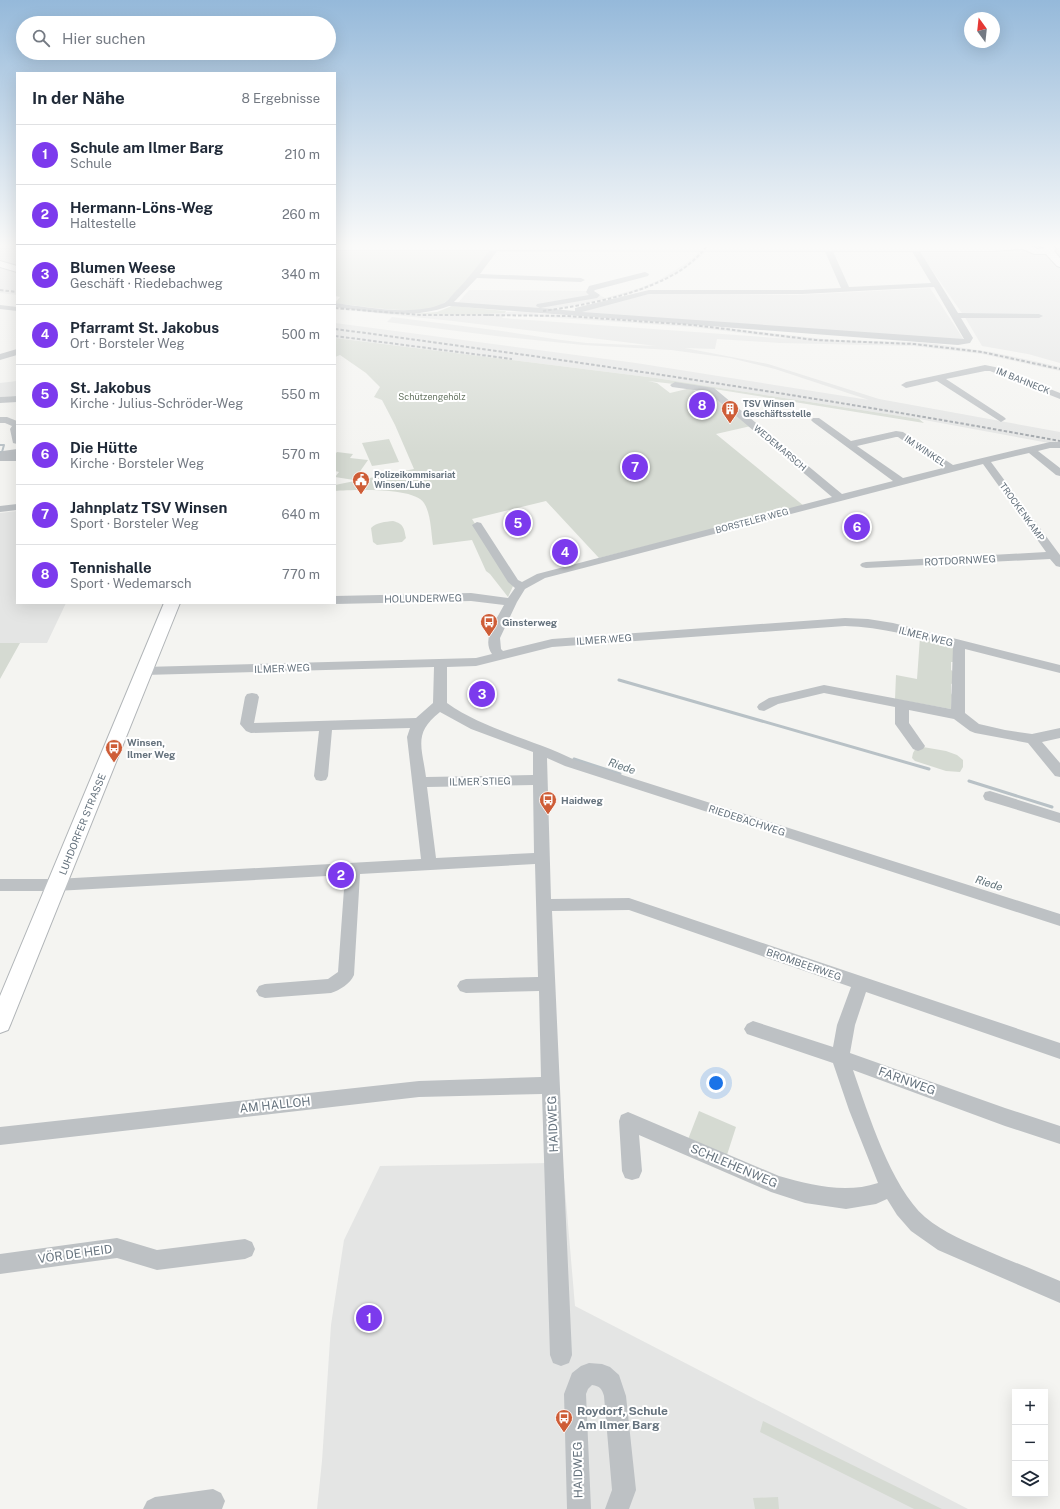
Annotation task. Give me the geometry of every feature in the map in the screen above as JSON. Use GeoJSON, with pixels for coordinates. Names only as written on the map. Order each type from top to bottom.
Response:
{"type":"FeatureCollection","features":[{"type":"Feature","properties":{"kind":"main road","name":"LUHDORFER STRASSE"},"geometry":{"type":"LineString","coordinates":[[2,1013],[56,886],[172,604]]}},
{"type":"Feature","properties":{"kind":"street"},"geometry":{"type":"LineString","coordinates":[[573,313],[967,341],[969,338],[955,315]]}},
{"type":"Feature","properties":{"kind":"street"},"geometry":{"type":"LineString","coordinates":[[955,315],[1039,316]]}},
{"type":"Feature","properties":{"kind":"street"},"geometry":{"type":"LineString","coordinates":[[0,357],[16,352]]}},
{"type":"Feature","properties":{"kind":"street","name":"IM BAHNECK"},"geometry":{"type":"LineString","coordinates":[[906,385],[940,379],[985,368],[992,369],[1060,396]]}},
{"type":"Feature","properties":{"kind":"street"},"geometry":{"type":"LineString","coordinates":[[940,379],[1002,419]]}},
{"type":"Feature","properties":{"kind":"street","name":"WEDEMARSCH"},"geometry":{"type":"LineString","coordinates":[[675,385],[710,390],[840,498]]}},
{"type":"Feature","properties":{"kind":"street"},"geometry":{"type":"LineString","coordinates":[[0,400],[16,399]]}},
{"type":"Feature","properties":{"kind":"street"},"geometry":{"type":"LineString","coordinates":[[0,420],[7,420],[16,425]]}},
{"type":"Feature","properties":{"kind":"street"},"geometry":{"type":"LineString","coordinates":[[816,420],[851,444],[901,482]]}},
{"type":"Feature","properties":{"kind":"street"},"geometry":{"type":"LineString","coordinates":[[16,429],[16,441]]}},
{"type":"Feature","properties":{"kind":"street","name":"IM WINKEL"},"geometry":{"type":"LineString","coordinates":[[851,444],[900,434],[952,469]]}},
{"type":"Feature","properties":{"kind":"street","name":"BORSTELER WEG"},"geometry":{"type":"LineString","coordinates":[[500,656],[495,649],[494,638],[511,602],[522,587],[532,580],[561,570],[985,460],[1050,445],[1060,445]]}},
{"type":"Feature","properties":{"kind":"street"},"geometry":{"type":"LineString","coordinates":[[1031,450],[1060,473]]}},
{"type":"Feature","properties":{"kind":"street"},"geometry":{"type":"LineString","coordinates":[[8,459],[3,458],[3,455],[10,452],[16,452]]}},
{"type":"Feature","properties":{"kind":"street","name":"TROCKENKAMP"},"geometry":{"type":"LineString","coordinates":[[985,460],[1057,560]]}},
{"type":"Feature","properties":{"kind":"street"},"geometry":{"type":"LineString","coordinates":[[0,509],[16,507]]}},
{"type":"Feature","properties":{"kind":"street"},"geometry":{"type":"LineString","coordinates":[[477,525],[514,582],[522,587]]}},
{"type":"Feature","properties":{"kind":"street","name":"ROTDORNWEG"},"geometry":{"type":"LineString","coordinates":[[866,565],[1057,560]]}},
{"type":"Feature","properties":{"kind":"street","name":"HOLUNDERWEG"},"geometry":{"type":"LineString","coordinates":[[336,600],[470,597],[511,602]]}},
{"type":"Feature","properties":{"kind":"street","name":"ILMER WEG"},"geometry":{"type":"LineString","coordinates":[[144,671],[476,662],[552,643],[845,622],[868,623],[893,627],[1060,669]]}},
{"type":"Feature","properties":{"kind":"street"},"geometry":{"type":"LineString","coordinates":[[958,715],[959,644]]}},
{"type":"Feature","properties":{"kind":"street"},"geometry":{"type":"LineString","coordinates":[[429,864],[414,737],[415,730],[419,724],[431,711],[440,705],[441,664]]}},
{"type":"Feature","properties":{"kind":"street"},"geometry":{"type":"LineString","coordinates":[[764,707],[774,701],[824,689],[958,715],[975,728],[1032,739],[1060,733]]}},
{"type":"Feature","properties":{"kind":"street"},"geometry":{"type":"LineString","coordinates":[[252,697],[247,724],[251,728],[419,724]]}},
{"type":"Feature","properties":{"kind":"street"},"geometry":{"type":"LineString","coordinates":[[902,704],[902,724],[918,746]]}},
{"type":"Feature","properties":{"kind":"street","name":"RIEDEBACHWEG"},"geometry":{"type":"LineString","coordinates":[[440,705],[449,712],[493,733],[540,749],[570,763],[1060,920]]}},
{"type":"Feature","properties":{"kind":"street"},"geometry":{"type":"LineString","coordinates":[[321,776],[326,726]]}},
{"type":"Feature","properties":{"kind":"street"},"geometry":{"type":"LineString","coordinates":[[1032,739],[1060,772]]}},
{"type":"Feature","properties":{"kind":"street","name":"HAIDWEG"},"geometry":{"type":"LineString","coordinates":[[540,749],[543,905],[561,1355]]}},
{"type":"Feature","properties":{"kind":"street","name":"ILMER STIEG"},"geometry":{"type":"LineString","coordinates":[[420,782],[540,780]]}},
{"type":"Feature","properties":{"kind":"street"},"geometry":{"type":"LineString","coordinates":[[990,796],[1060,818]]}},
{"type":"Feature","properties":{"kind":"street"},"geometry":{"type":"LineString","coordinates":[[0,885],[56,886],[542,858]]}},
{"type":"Feature","properties":{"kind":"street"},"geometry":{"type":"LineString","coordinates":[[265,991],[331,986],[346,975],[353,869]]}},
{"type":"Feature","properties":{"kind":"street","name":"BROMBEERWEG"},"geometry":{"type":"LineString","coordinates":[[543,905],[629,904],[1060,1051]]}},
{"type":"Feature","properties":{"kind":"street"},"geometry":{"type":"LineString","coordinates":[[861,983],[846,1025],[840,1057],[858,1110],[892,1188],[904,1208],[918,1224],[945,1243],[1060,1292]]}},
{"type":"Feature","properties":{"kind":"street"},"geometry":{"type":"LineString","coordinates":[[466,986],[546,984]]}},
{"type":"Feature","properties":{"kind":"street","name":"FARNWEG"},"geometry":{"type":"LineString","coordinates":[[753,1029],[840,1057],[1005,1117],[1060,1135]]}},
{"type":"Feature","properties":{"kind":"street","name":"AM HALLOH"},"geometry":{"type":"LineString","coordinates":[[0,1136],[419,1089],[551,1085]]}},
{"type":"Feature","properties":{"kind":"street","name":"SCHLEHENWEG"},"geometry":{"type":"LineString","coordinates":[[632,1171],[628,1121],[778,1186],[805,1193],[846,1199],[876,1194],[892,1188]]}},
{"type":"Feature","properties":{"kind":"street","name":"VÖR DE HEID"},"geometry":{"type":"LineString","coordinates":[[0,1264],[117,1248],[157,1260],[245,1249]]}},
{"type":"Feature","properties":{"kind":"street","name":"HAIDWEG"},"geometry":{"type":"LineString","coordinates":[[578,1509],[575,1394],[580,1381],[589,1374],[602,1375],[611,1382],[615,1396],[624,1490],[617,1509]]}},
{"type":"Feature","properties":{"kind":"street"},"geometry":{"type":"LineString","coordinates":[[155,1509],[213,1501]]}},
{"type":"Feature","properties":{"kind":"shaded area"},"geometry":{"type":"Polygon","coordinates":[[[378,313],[467,315],[538,313],[710,326],[832,340],[936,344],[991,352],[1034,361],[1060,367],[1060,371],[982,354],[914,346],[780,343],[717,339],[715,349],[685,348],[768,364],[879,399],[1060,432],[1060,445],[919,419],[656,378],[336,338],[336,323],[636,363],[869,400],[775,369],[730,358],[671,350],[583,345],[496,336],[387,322],[392,317],[587,343],[656,346],[378,313]],[[515,315],[504,316],[502,318],[791,339],[692,327],[515,315]]]}},
{"type":"Feature","properties":{"kind":"shaded area"},"geometry":{"type":"Polygon","coordinates":[[[587,313],[947,313],[964,340],[587,313]]]}},
{"type":"Feature","properties":{"kind":"shaded area"},"geometry":{"type":"Polygon","coordinates":[[[962,313],[1060,313],[1060,363],[1028,354],[982,346],[962,313]]]}},
{"type":"Feature","properties":{"kind":"shaded area"},"geometry":{"type":"Polygon","coordinates":[[[16,381],[16,396],[0,397],[0,383],[16,381]]]}},
{"type":"Feature","properties":{"kind":"shaded area"},"geometry":{"type":"Polygon","coordinates":[[[16,511],[16,604],[66,604],[47,643],[0,643],[0,513],[16,511]]]}},
{"type":"Feature","properties":{"kind":"shaded area"},"geometry":{"type":"Polygon","coordinates":[[[549,1163],[563,1166],[575,1306],[968,1509],[317,1509],[322,1461],[331,1325],[344,1240],[380,1166],[549,1163]]]}},
{"type":"Feature","properties":{"kind":"green space"},"geometry":{"type":"Polygon","coordinates":[[[419,313],[497,313],[467,315],[411,314],[419,313]]]}},
{"type":"Feature","properties":{"kind":"green space","name":"Schützengehölz"},"geometry":{"type":"Polygon","coordinates":[[[336,338],[656,378],[919,419],[924,423],[708,388],[648,381],[657,383],[670,393],[691,388],[697,393],[707,391],[751,426],[716,434],[804,506],[599,558],[546,501],[472,519],[514,584],[508,597],[486,571],[472,540],[433,545],[428,512],[424,503],[418,498],[408,494],[396,492],[355,490],[336,491],[336,485],[414,469],[395,425],[382,400],[374,397],[380,387],[366,373],[340,355],[336,357],[336,338]]]}},
{"type":"Feature","properties":{"kind":"green space"},"geometry":{"type":"Polygon","coordinates":[[[389,439],[399,462],[372,466],[362,443],[389,439]]]}},
{"type":"Feature","properties":{"kind":"green space"},"geometry":{"type":"Polygon","coordinates":[[[336,453],[353,454],[350,458],[368,460],[354,480],[336,477],[339,472],[336,471],[336,453]]]}},
{"type":"Feature","properties":{"kind":"green space"},"geometry":{"type":"Polygon","coordinates":[[[393,521],[403,527],[406,538],[402,542],[377,545],[373,542],[371,528],[378,523],[393,521]]]}},
{"type":"Feature","properties":{"kind":"green space"},"geometry":{"type":"Polygon","coordinates":[[[920,637],[954,645],[953,662],[951,662],[951,670],[954,672],[954,683],[951,684],[951,709],[895,699],[896,675],[917,679],[920,637]]]}},
{"type":"Feature","properties":{"kind":"green space"},"geometry":{"type":"Polygon","coordinates":[[[0,643],[20,643],[0,679],[0,643]]]}},
{"type":"Feature","properties":{"kind":"green space"},"geometry":{"type":"Polygon","coordinates":[[[923,747],[946,751],[957,755],[963,760],[963,767],[960,772],[946,771],[915,761],[912,758],[913,753],[916,748],[923,747]]]}},
{"type":"Feature","properties":{"kind":"green space"},"geometry":{"type":"Polygon","coordinates":[[[699,1111],[736,1127],[726,1158],[687,1142],[699,1111]]]}},
{"type":"Feature","properties":{"kind":"green space"},"geometry":{"type":"Polygon","coordinates":[[[763,1421],[942,1509],[914,1509],[760,1432],[763,1421]]]}},
{"type":"Feature","properties":{"kind":"green space"},"geometry":{"type":"Polygon","coordinates":[[[778,1497],[779,1509],[755,1509],[753,1498],[778,1497]]]}},
{"type":"Feature","properties":{"kind":"waterway"},"geometry":{"type":"LineString","coordinates":[[0,445],[4,445],[2,452],[0,452]]}},
{"type":"Feature","properties":{"kind":"waterway"},"geometry":{"type":"LineString","coordinates":[[619,680],[929,769]]}},
{"type":"Feature","properties":{"kind":"waterway","name":"Riede"},"geometry":{"type":"LineString","coordinates":[[574,759],[620,774]]}},
{"type":"Feature","properties":{"kind":"waterway"},"geometry":{"type":"LineString","coordinates":[[969,781],[1052,807]]}},
{"type":"Feature","properties":{"kind":"railway"},"geometry":{"type":"LineString","coordinates":[[402,313],[421,315],[485,315]]}},
{"type":"Feature","properties":{"kind":"railway"},"geometry":{"type":"LineString","coordinates":[[485,315],[491,315]]}},
{"type":"Feature","properties":{"kind":"railway"},"geometry":{"type":"LineString","coordinates":[[485,315],[567,316],[693,325],[815,340],[914,344],[982,352],[1060,369]]}},
{"type":"Feature","properties":{"kind":"railway"},"geometry":{"type":"LineString","coordinates":[[336,329],[698,380],[879,409],[1060,441]]}},
{"type":"Feature","properties":{"kind":"railway"},"geometry":{"type":"LineString","coordinates":[[336,336],[512,359]]}},
{"type":"Feature","properties":{"kind":"place","name":"Tennishalle"},"geometry":{"type":"Point","coordinates":[702,405]}},
{"type":"Feature","properties":{"kind":"place","name":"TSV Winsen Geschäftsstelle"},"geometry":{"type":"Point","coordinates":[730,424]}},
{"type":"Feature","properties":{"kind":"place","name":"Jahnplatz TSV Winsen"},"geometry":{"type":"Point","coordinates":[635,467]}},
{"type":"Feature","properties":{"kind":"place","name":"Polizeikommisariat Winsen/Luhe"},"geometry":{"type":"Point","coordinates":[361,495]}},
{"type":"Feature","properties":{"kind":"place","name":"St. Jakobus"},"geometry":{"type":"Point","coordinates":[518,523]}},
{"type":"Feature","properties":{"kind":"place","name":"Die Hütte"},"geometry":{"type":"Point","coordinates":[857,527]}},
{"type":"Feature","properties":{"kind":"place","name":"Pfarramt St. Jakobus"},"geometry":{"type":"Point","coordinates":[565,552]}},
{"type":"Feature","properties":{"kind":"place","name":"Ginsterweg"},"geometry":{"type":"Point","coordinates":[489,637]}},
{"type":"Feature","properties":{"kind":"place","name":"Blumen Weese"},"geometry":{"type":"Point","coordinates":[482,694]}},
{"type":"Feature","properties":{"kind":"place","name":"Winsen, Ilmer Weg"},"geometry":{"type":"Point","coordinates":[114,763]}},
{"type":"Feature","properties":{"kind":"place","name":"Haidweg"},"geometry":{"type":"Point","coordinates":[548,815]}},
{"type":"Feature","properties":{"kind":"place","name":"Hermann-Löns-Weg"},"geometry":{"type":"Point","coordinates":[341,875]}},
{"type":"Feature","properties":{"kind":"place","name":"Schule am Ilmer Barg"},"geometry":{"type":"Point","coordinates":[369,1318]}},
{"type":"Feature","properties":{"kind":"place","name":"Roydorf, Schule Am Ilmer Barg"},"geometry":{"type":"Point","coordinates":[564,1433]}}]}
